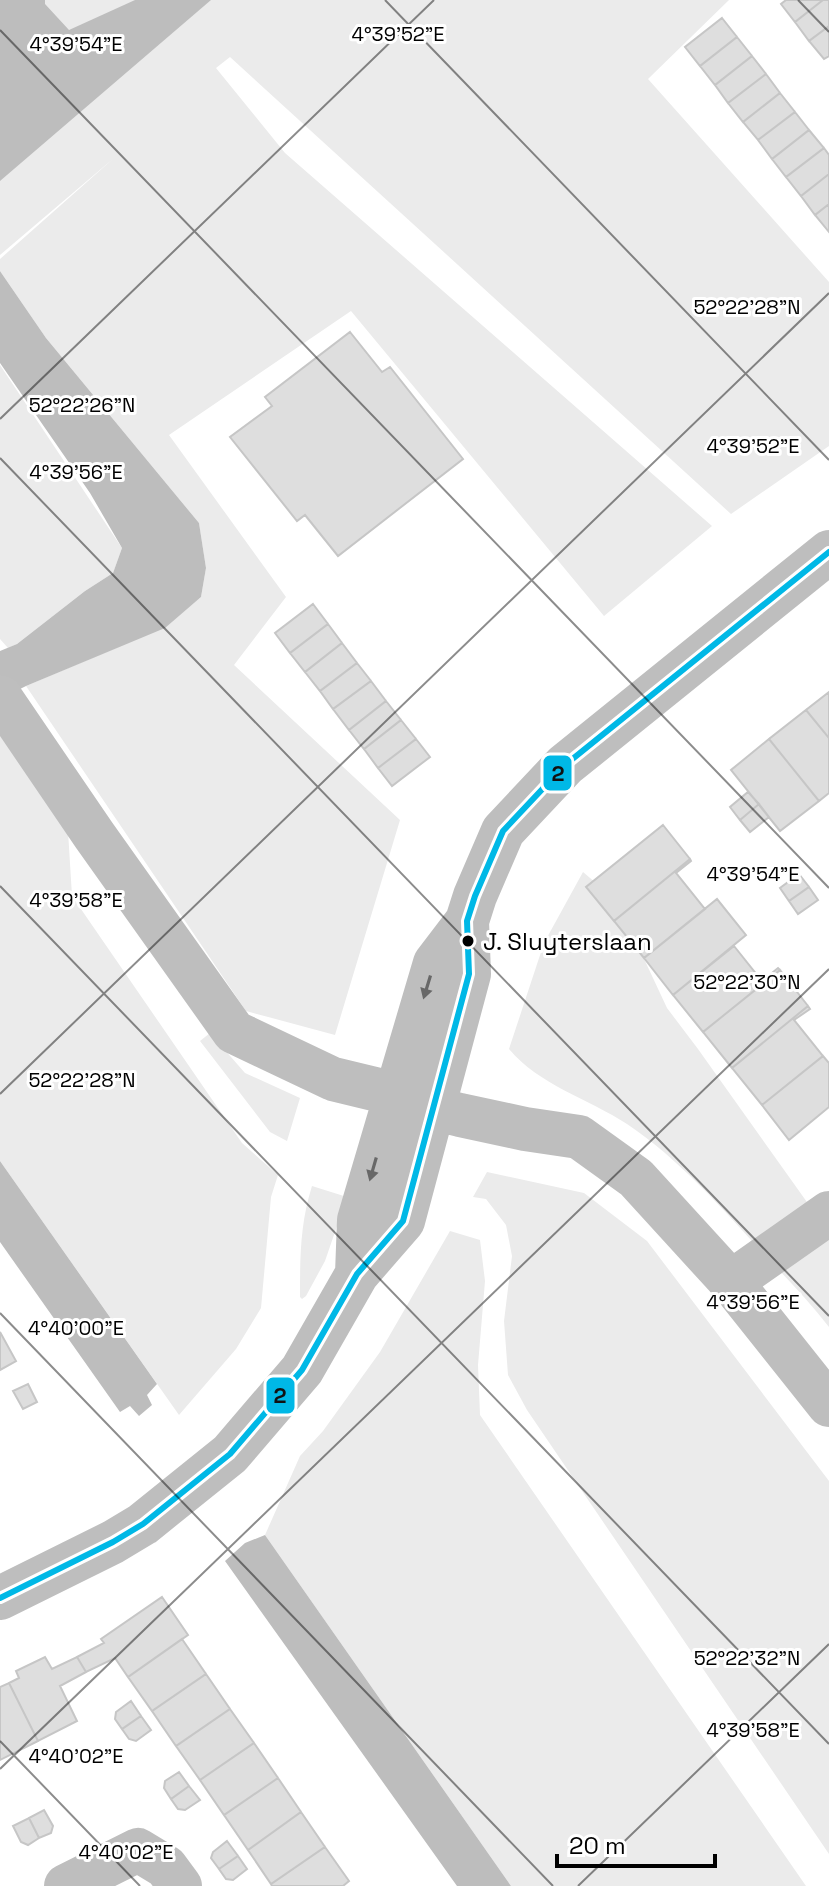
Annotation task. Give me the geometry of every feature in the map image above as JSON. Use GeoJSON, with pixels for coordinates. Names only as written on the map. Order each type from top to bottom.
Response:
{"type":"FeatureCollection","features":[{"type":"Feature","properties":{"kind":"street"},"geometry":{"type":"LineString","coordinates":[[0,1598],[143,1524],[230,1454],[302,1370],[357,1274],[359,1220],[469,974],[467,921],[503,831],[565,765],[829,552]]}},
{"type":"Feature","properties":{"kind":"street"},"geometry":{"type":"LineString","coordinates":[[8,708],[234,1032],[333,1079],[525,1129],[579,1137],[636,1178],[731,1282],[829,1405]]}},
{"type":"Feature","properties":{"kind":"street"},"geometry":{"type":"LineString","coordinates":[[731,1282],[829,1213]]}},
{"type":"Feature","properties":{"kind":"street"},"geometry":{"type":"LineString","coordinates":[[66,1886],[138,1850],[166,1867],[180,1886]]}},
{"type":"Feature","properties":{"kind":"shaded area"},"geometry":{"type":"Polygon","coordinates":[[[0,0],[729,0],[648,79],[829,282],[829,446],[731,514],[230,57],[216,68],[285,153],[712,526],[604,616],[351,311],[169,435],[286,597],[234,665],[400,820],[335,1035],[246,1011],[26,686],[165,627],[201,597],[206,568],[199,523],[46,338],[0,271],[0,259],[114,158],[0,255],[0,0]]]}},
{"type":"Feature","properties":{"kind":"shaded area"},"geometry":{"type":"Polygon","coordinates":[[[0,0],[45,0],[45,4],[69,30],[135,0],[211,0],[0,181],[0,0]]]}},
{"type":"Feature","properties":{"kind":"shaded area"},"geometry":{"type":"Polygon","coordinates":[[[0,271],[46,338],[199,523],[206,568],[201,597],[165,628],[0,699],[0,651],[17,644],[113,573],[122,548],[90,493],[0,363],[0,271]]]}},
{"type":"Feature","properties":{"kind":"shaded area"},"geometry":{"type":"Polygon","coordinates":[[[0,365],[122,548],[113,573],[8,648],[0,639],[0,365]]]}},
{"type":"Feature","properties":{"kind":"shaded area"},"geometry":{"type":"Polygon","coordinates":[[[0,730],[68,831],[72,896],[242,1143],[278,1175],[271,1197],[261,1308],[236,1349],[179,1415],[0,1161],[0,730]]]}},
{"type":"Feature","properties":{"kind":"shaded area"},"geometry":{"type":"Polygon","coordinates":[[[583,872],[617,901],[667,1008],[829,1233],[829,1327],[682,1168],[627,1124],[550,1082],[521,1062],[509,1049],[544,943],[583,872]]]}},
{"type":"Feature","properties":{"kind":"shaded area"},"geometry":{"type":"Polygon","coordinates":[[[210,1033],[245,1073],[300,1098],[287,1141],[270,1132],[200,1041],[210,1033]]]}},
{"type":"Feature","properties":{"kind":"shaded area"},"geometry":{"type":"Polygon","coordinates":[[[0,1161],[157,1384],[147,1395],[152,1405],[139,1416],[130,1406],[120,1412],[0,1242],[0,1161]]]}},
{"type":"Feature","properties":{"kind":"shaded area"},"geometry":{"type":"Polygon","coordinates":[[[487,1172],[584,1193],[647,1241],[829,1481],[829,1854],[527,1410],[508,1375],[504,1321],[512,1256],[506,1225],[486,1199],[473,1197],[487,1172]]]}},
{"type":"Feature","properties":{"kind":"shaded area"},"geometry":{"type":"Polygon","coordinates":[[[312,1186],[347,1197],[325,1261],[302,1299],[302,1241],[312,1186]]]}},
{"type":"Feature","properties":{"kind":"shaded area"},"geometry":{"type":"Polygon","coordinates":[[[450,1231],[480,1240],[485,1281],[478,1365],[480,1415],[806,1886],[511,1886],[265,1535],[300,1456],[323,1431],[380,1352],[450,1231]]]}},
{"type":"Feature","properties":{"kind":"shaded area"},"geometry":{"type":"Polygon","coordinates":[[[265,1535],[511,1886],[457,1886],[225,1561],[245,1543],[265,1535]]]}},
{"type":"Feature","properties":{"kind":"building"},"geometry":{"type":"Polygon","coordinates":[[[786,0],[823,0],[795,22],[781,4],[786,0]]]}},
{"type":"Feature","properties":{"kind":"building"},"geometry":{"type":"Polygon","coordinates":[[[823,0],[829,0],[829,26],[809,41],[795,22],[823,0]]]}},
{"type":"Feature","properties":{"kind":"building"},"geometry":{"type":"Polygon","coordinates":[[[722,18],[737,37],[700,66],[685,47],[722,18]]]}},
{"type":"Feature","properties":{"kind":"building"},"geometry":{"type":"Polygon","coordinates":[[[829,26],[829,56],[824,59],[809,41],[829,26]]]}},
{"type":"Feature","properties":{"kind":"building"},"geometry":{"type":"Polygon","coordinates":[[[737,37],[752,56],[715,85],[700,66],[737,37]]]}},
{"type":"Feature","properties":{"kind":"building"},"geometry":{"type":"Polygon","coordinates":[[[752,56],[766,74],[728,103],[715,85],[752,56]]]}},
{"type":"Feature","properties":{"kind":"building"},"geometry":{"type":"Polygon","coordinates":[[[766,74],[780,93],[743,122],[728,103],[766,74]]]}},
{"type":"Feature","properties":{"kind":"building"},"geometry":{"type":"Polygon","coordinates":[[[780,93],[795,112],[758,140],[743,122],[780,93]]]}},
{"type":"Feature","properties":{"kind":"building"},"geometry":{"type":"Polygon","coordinates":[[[795,112],[809,130],[772,159],[758,140],[795,112]]]}},
{"type":"Feature","properties":{"kind":"building"},"geometry":{"type":"Polygon","coordinates":[[[809,130],[824,148],[786,177],[772,159],[809,130]]]}},
{"type":"Feature","properties":{"kind":"building"},"geometry":{"type":"Polygon","coordinates":[[[824,148],[829,155],[829,174],[801,196],[786,177],[824,148]]]}},
{"type":"Feature","properties":{"kind":"building"},"geometry":{"type":"Polygon","coordinates":[[[829,174],[829,204],[815,215],[801,196],[829,174]]]}},
{"type":"Feature","properties":{"kind":"building"},"geometry":{"type":"Polygon","coordinates":[[[829,204],[829,232],[815,215],[829,204]]]}},
{"type":"Feature","properties":{"kind":"building"},"geometry":{"type":"Polygon","coordinates":[[[350,332],[382,372],[390,367],[463,459],[338,556],[305,515],[297,521],[230,437],[272,406],[265,397],[350,332]]]}},
{"type":"Feature","properties":{"kind":"building"},"geometry":{"type":"Polygon","coordinates":[[[313,604],[328,624],[290,653],[275,633],[313,604]]]}},
{"type":"Feature","properties":{"kind":"building"},"geometry":{"type":"Polygon","coordinates":[[[328,624],[342,643],[305,672],[290,653],[328,624]]]}},
{"type":"Feature","properties":{"kind":"building"},"geometry":{"type":"Polygon","coordinates":[[[342,643],[357,663],[320,691],[305,672],[342,643]]]}},
{"type":"Feature","properties":{"kind":"building"},"geometry":{"type":"Polygon","coordinates":[[[357,663],[371,681],[333,709],[320,691],[357,663]]]}},
{"type":"Feature","properties":{"kind":"building"},"geometry":{"type":"Polygon","coordinates":[[[371,681],[386,701],[349,730],[333,709],[371,681]]]}},
{"type":"Feature","properties":{"kind":"building"},"geometry":{"type":"Polygon","coordinates":[[[829,692],[829,738],[806,710],[829,692]]]}},
{"type":"Feature","properties":{"kind":"building"},"geometry":{"type":"Polygon","coordinates":[[[386,701],[401,720],[364,749],[349,730],[386,701]]]}},
{"type":"Feature","properties":{"kind":"building"},"geometry":{"type":"Polygon","coordinates":[[[806,710],[829,738],[829,793],[819,801],[769,739],[806,710]]]}},
{"type":"Feature","properties":{"kind":"building"},"geometry":{"type":"Polygon","coordinates":[[[401,720],[416,739],[378,768],[364,749],[401,720]]]}},
{"type":"Feature","properties":{"kind":"building"},"geometry":{"type":"Polygon","coordinates":[[[416,739],[430,757],[392,786],[378,768],[416,739]]]}},
{"type":"Feature","properties":{"kind":"building"},"geometry":{"type":"Polygon","coordinates":[[[769,739],[819,801],[780,831],[731,770],[769,739]]]}},
{"type":"Feature","properties":{"kind":"building"},"geometry":{"type":"Polygon","coordinates":[[[748,792],[759,804],[740,820],[730,807],[748,792]]]}},
{"type":"Feature","properties":{"kind":"building"},"geometry":{"type":"Polygon","coordinates":[[[759,804],[769,817],[750,832],[740,820],[759,804]]]}},
{"type":"Feature","properties":{"kind":"building"},"geometry":{"type":"Polygon","coordinates":[[[663,825],[690,859],[614,921],[586,887],[663,825]]]}},
{"type":"Feature","properties":{"kind":"building"},"geometry":{"type":"Polygon","coordinates":[[[690,859],[676,873],[705,909],[644,958],[614,921],[690,859]]]}},
{"type":"Feature","properties":{"kind":"building"},"geometry":{"type":"Polygon","coordinates":[[[799,874],[809,887],[789,901],[780,888],[799,874]]]}},
{"type":"Feature","properties":{"kind":"building"},"geometry":{"type":"Polygon","coordinates":[[[809,887],[818,900],[798,914],[789,901],[809,887]]]}},
{"type":"Feature","properties":{"kind":"building"},"geometry":{"type":"Polygon","coordinates":[[[717,899],[746,935],[673,995],[644,958],[717,899]]]}},
{"type":"Feature","properties":{"kind":"building"},"geometry":{"type":"Polygon","coordinates":[[[734,946],[762,981],[778,968],[780,970],[703,1032],[673,995],[734,946]]]}},
{"type":"Feature","properties":{"kind":"building"},"geometry":{"type":"Polygon","coordinates":[[[780,970],[808,1006],[732,1068],[703,1032],[780,970]]]}},
{"type":"Feature","properties":{"kind":"building"},"geometry":{"type":"Polygon","coordinates":[[[808,1006],[810,1009],[794,1020],[823,1056],[762,1105],[732,1068],[808,1006]]]}},
{"type":"Feature","properties":{"kind":"building"},"geometry":{"type":"Polygon","coordinates":[[[823,1056],[829,1063],[829,1107],[789,1140],[762,1105],[823,1056]]]}},
{"type":"Feature","properties":{"kind":"building"},"geometry":{"type":"Polygon","coordinates":[[[0,1332],[16,1361],[0,1370],[0,1332]]]}},
{"type":"Feature","properties":{"kind":"building"},"geometry":{"type":"Polygon","coordinates":[[[28,1384],[37,1402],[23,1409],[13,1391],[28,1384]]]}},
{"type":"Feature","properties":{"kind":"building"},"geometry":{"type":"Polygon","coordinates":[[[162,1597],[188,1635],[128,1677],[115,1658],[86,1672],[77,1657],[104,1643],[101,1639],[162,1597]]]}},
{"type":"Feature","properties":{"kind":"building"},"geometry":{"type":"Polygon","coordinates":[[[182,1639],[206,1674],[152,1711],[128,1677],[182,1639]]]}},
{"type":"Feature","properties":{"kind":"building"},"geometry":{"type":"Polygon","coordinates":[[[45,1657],[52,1669],[77,1657],[86,1672],[60,1686],[77,1721],[38,1741],[9,1683],[19,1678],[16,1671],[45,1657]]]}},
{"type":"Feature","properties":{"kind":"building"},"geometry":{"type":"Polygon","coordinates":[[[206,1674],[230,1709],[176,1746],[152,1711],[206,1674]]]}},
{"type":"Feature","properties":{"kind":"building"},"geometry":{"type":"Polygon","coordinates":[[[9,1683],[38,1741],[0,1760],[0,1687],[9,1683]]]}},
{"type":"Feature","properties":{"kind":"building"},"geometry":{"type":"Polygon","coordinates":[[[131,1701],[141,1716],[122,1729],[115,1719],[116,1712],[131,1701]]]}},
{"type":"Feature","properties":{"kind":"building"},"geometry":{"type":"Polygon","coordinates":[[[230,1709],[254,1743],[200,1780],[176,1746],[230,1709]]]}},
{"type":"Feature","properties":{"kind":"building"},"geometry":{"type":"Polygon","coordinates":[[[141,1716],[151,1730],[136,1741],[129,1739],[122,1729],[141,1716]]]}},
{"type":"Feature","properties":{"kind":"building"},"geometry":{"type":"Polygon","coordinates":[[[254,1743],[278,1778],[224,1815],[200,1780],[254,1743]]]}},
{"type":"Feature","properties":{"kind":"building"},"geometry":{"type":"Polygon","coordinates":[[[179,1772],[189,1786],[171,1799],[164,1788],[165,1781],[179,1772]]]}},
{"type":"Feature","properties":{"kind":"building"},"geometry":{"type":"Polygon","coordinates":[[[278,1778],[301,1812],[248,1850],[224,1815],[278,1778]]]}},
{"type":"Feature","properties":{"kind":"building"},"geometry":{"type":"Polygon","coordinates":[[[189,1786],[200,1800],[185,1810],[178,1809],[171,1799],[189,1786]]]}},
{"type":"Feature","properties":{"kind":"building"},"geometry":{"type":"Polygon","coordinates":[[[44,1810],[53,1826],[51,1833],[39,1838],[29,1818],[44,1810]]]}},
{"type":"Feature","properties":{"kind":"building"},"geometry":{"type":"Polygon","coordinates":[[[301,1812],[325,1847],[271,1884],[248,1850],[301,1812]]]}},
{"type":"Feature","properties":{"kind":"building"},"geometry":{"type":"Polygon","coordinates":[[[29,1818],[39,1838],[28,1845],[21,1842],[13,1826],[29,1818]]]}},
{"type":"Feature","properties":{"kind":"building"},"geometry":{"type":"Polygon","coordinates":[[[227,1841],[238,1856],[219,1869],[211,1858],[213,1852],[227,1841]]]}},
{"type":"Feature","properties":{"kind":"building"},"geometry":{"type":"Polygon","coordinates":[[[325,1847],[349,1881],[343,1886],[272,1886],[271,1884],[325,1847]]]}},
{"type":"Feature","properties":{"kind":"building"},"geometry":{"type":"Polygon","coordinates":[[[238,1856],[247,1869],[233,1880],[226,1879],[219,1869],[238,1856]]]}},
{"type":"Feature","properties":{"kind":"transit line","name":"2"},"geometry":{"type":"LineString","coordinates":[[0,1598],[143,1524],[230,1454],[302,1370],[357,1274],[403,1221],[469,974],[467,921],[503,831],[565,765],[829,552]]}},
{"type":"Feature","properties":{"kind":"place","name":"J. Sluyterslaan"},"geometry":{"type":"Point","coordinates":[468,941]}}]}
